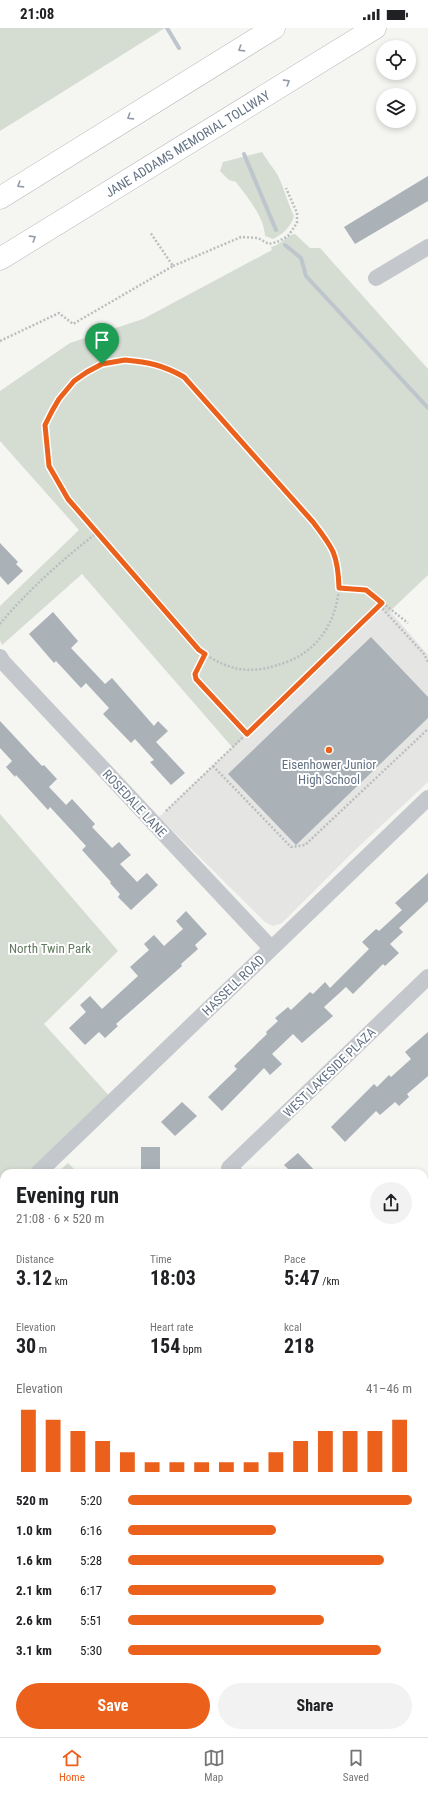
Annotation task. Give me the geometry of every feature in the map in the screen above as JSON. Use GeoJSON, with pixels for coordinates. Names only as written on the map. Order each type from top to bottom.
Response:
{"type":"FeatureCollection","features":[{"type":"Feature","properties":{"kind":"highway"},"geometry":{"type":"LineString","coordinates":[[0,198],[274,28]]}},
{"type":"Feature","properties":{"kind":"highway","name":"JANE ADDAMS MEMORIAL TOLLWAY"},"geometry":{"type":"LineString","coordinates":[[0,259],[375,28]]}},
{"type":"Feature","properties":{"kind":"street"},"geometry":{"type":"LineString","coordinates":[[376,278],[428,247]]}},
{"type":"Feature","properties":{"kind":"street","name":"ROSEDALE LANE"},"geometry":{"type":"LineString","coordinates":[[0,657],[3,662],[271,948]]}},
{"type":"Feature","properties":{"kind":"street","name":"HASSELL ROAD"},"geometry":{"type":"LineString","coordinates":[[42,1169],[428,798]]}},
{"type":"Feature","properties":{"kind":"street","name":"WEST LAKESIDE PLAZA"},"geometry":{"type":"LineString","coordinates":[[233,1169],[428,977]]}},
{"type":"Feature","properties":{"kind":"path"},"geometry":{"type":"LineString","coordinates":[[0,341],[59,313],[73,324],[173,266],[241,237],[258,238],[269,244],[277,242],[288,236],[297,223],[297,212],[286,188]]}},
{"type":"Feature","properties":{"kind":"path"},"geometry":{"type":"LineString","coordinates":[[150,232],[173,266]]}},
{"type":"Feature","properties":{"kind":"path"},"geometry":{"type":"LineString","coordinates":[[125,360],[146,362],[166,367],[184,377],[313,522],[336,554],[339,588],[338,601],[325,632],[314,645],[296,658],[271,668],[235,669],[217,663],[199,650],[68,499],[49,466],[45,425],[59,399],[74,381],[102,364],[125,360]]}},
{"type":"Feature","properties":{"kind":"path"},"geometry":{"type":"LineString","coordinates":[[0,624],[11,610],[78,547],[97,533]]}},
{"type":"Feature","properties":{"kind":"path"},"geometry":{"type":"LineString","coordinates":[[339,588],[366,590],[381,604],[424,654],[428,662]]}},
{"type":"Feature","properties":{"kind":"path"},"geometry":{"type":"LineString","coordinates":[[381,604],[408,624]]}},
{"type":"Feature","properties":{"kind":"path"},"geometry":{"type":"LineString","coordinates":[[166,811],[381,604]]}},
{"type":"Feature","properties":{"kind":"path"},"geometry":{"type":"LineString","coordinates":[[205,654],[195,674],[196,679],[247,734]]}},
{"type":"Feature","properties":{"kind":"path"},"geometry":{"type":"LineString","coordinates":[[213,766],[291,847],[305,845],[428,729]]}},
{"type":"Feature","properties":{"kind":"shaded area","name":"Eisenhower Junior High School"},"geometry":{"type":"Polygon","coordinates":[[[380,606],[388,613],[390,611],[428,655],[428,782],[353,852],[282,923],[273,926],[265,922],[159,817],[380,606]]]}},
{"type":"Feature","properties":{"kind":"green space"},"geometry":{"type":"Polygon","coordinates":[[[0,28],[165,28],[0,131],[0,28]]]}},
{"type":"Feature","properties":{"kind":"green space"},"geometry":{"type":"Polygon","coordinates":[[[262,152],[282,184],[294,216],[291,224],[286,230],[273,239],[265,236],[262,221],[250,200],[236,182],[229,180],[220,171],[223,162],[262,152]]]}},
{"type":"Feature","properties":{"kind":"green space"},"geometry":{"type":"Polygon","coordinates":[[[295,234],[310,248],[320,248],[428,369],[428,575],[388,613],[380,606],[233,748],[82,574],[2,645],[0,640],[0,606],[79,530],[0,441],[0,391],[70,343],[143,319],[272,250],[271,247],[295,234]]]}},
{"type":"Feature","properties":{"kind":"green space","name":"North Twin Park"},"geometry":{"type":"Polygon","coordinates":[[[0,814],[118,951],[44,1024],[113,1100],[42,1169],[0,1169],[0,814]]]}},
{"type":"Feature","properties":{"kind":"green space"},"geometry":{"type":"Polygon","coordinates":[[[68,1163],[74,1169],[61,1169],[68,1163]]]}},
{"type":"Feature","properties":{"kind":"building"},"geometry":{"type":"Polygon","coordinates":[[[428,176],[428,201],[355,244],[344,227],[428,176]]]}},
{"type":"Feature","properties":{"kind":"building"},"geometry":{"type":"Polygon","coordinates":[[[0,543],[18,562],[16,564],[23,571],[8,585],[0,576],[0,543]]]}},
{"type":"Feature","properties":{"kind":"building"},"geometry":{"type":"Polygon","coordinates":[[[53,612],[78,641],[71,648],[105,684],[112,678],[154,726],[158,721],[168,731],[156,742],[185,773],[171,785],[150,762],[154,760],[135,739],[131,743],[103,714],[109,708],[86,683],[81,688],[56,661],[54,663],[29,634],[53,612]]]}},
{"type":"Feature","properties":{"kind":"building"},"geometry":{"type":"Polygon","coordinates":[[[371,637],[428,697],[428,718],[296,845],[228,774],[371,637]]]}},
{"type":"Feature","properties":{"kind":"building"},"geometry":{"type":"Polygon","coordinates":[[[0,721],[42,766],[44,765],[57,779],[49,787],[66,805],[72,799],[95,824],[92,827],[112,848],[119,842],[131,855],[120,864],[137,882],[147,873],[158,885],[131,910],[118,897],[120,894],[110,883],[111,882],[82,850],[86,846],[50,807],[48,810],[16,775],[15,777],[6,767],[12,761],[0,748],[0,721]]]}},
{"type":"Feature","properties":{"kind":"building"},"geometry":{"type":"Polygon","coordinates":[[[428,873],[428,901],[399,928],[403,932],[390,944],[399,953],[385,966],[383,964],[353,994],[346,987],[324,1007],[333,1016],[302,1043],[293,1034],[272,1054],[282,1064],[270,1075],[264,1068],[222,1111],[208,1097],[237,1069],[234,1066],[267,1034],[266,1032],[278,1021],[275,1018],[288,1007],[291,1010],[310,992],[313,994],[325,982],[330,988],[369,949],[362,942],[376,929],[379,931],[402,910],[395,903],[428,873]]]}},
{"type":"Feature","properties":{"kind":"building"},"geometry":{"type":"Polygon","coordinates":[[[186,911],[207,934],[195,945],[198,949],[181,964],[182,966],[116,1024],[118,1026],[105,1038],[99,1032],[85,1045],[69,1028],[86,1012],[80,1005],[90,996],[102,1009],[138,976],[130,967],[149,950],[144,944],[154,935],[164,946],[183,929],[176,921],[186,911]]]}},
{"type":"Feature","properties":{"kind":"building"},"geometry":{"type":"Polygon","coordinates":[[[428,1032],[428,1076],[407,1094],[409,1097],[399,1106],[395,1102],[380,1115],[376,1111],[345,1142],[331,1127],[374,1084],[377,1087],[389,1075],[391,1077],[411,1059],[405,1052],[428,1032]]]}},
{"type":"Feature","properties":{"kind":"building"},"geometry":{"type":"Polygon","coordinates":[[[182,1102],[197,1116],[175,1136],[161,1122],[182,1102]]]}},
{"type":"Feature","properties":{"kind":"building"},"geometry":{"type":"Polygon","coordinates":[[[141,1147],[160,1147],[160,1169],[141,1169],[141,1147]]]}},
{"type":"Feature","properties":{"kind":"building"},"geometry":{"type":"Polygon","coordinates":[[[298,1153],[313,1169],[288,1169],[284,1165],[298,1153]]]}},
{"type":"Feature","properties":{"kind":"waterway"},"geometry":{"type":"LineString","coordinates":[[167,28],[179,48]]}},
{"type":"Feature","properties":{"kind":"waterway"},"geometry":{"type":"LineString","coordinates":[[244,154],[276,230]]}},
{"type":"Feature","properties":{"kind":"waterway"},"geometry":{"type":"LineString","coordinates":[[285,245],[301,258],[306,276],[428,408]]}},
{"type":"Feature","properties":{"kind":"place","name":"Eisenhower Junior High School"},"geometry":{"type":"Point","coordinates":[329,750]}},
{"type":"Feature","properties":{"kind":"route"},"geometry":{"type":"LineString","coordinates":[[125,360],[146,362],[166,367],[184,377],[326,538],[336,554],[339,588],[366,590],[382,603],[247,734],[196,679],[195,674],[205,654],[199,650],[68,499],[49,466],[45,425],[52,411],[59,399],[74,381],[102,364],[125,360]]}}]}
